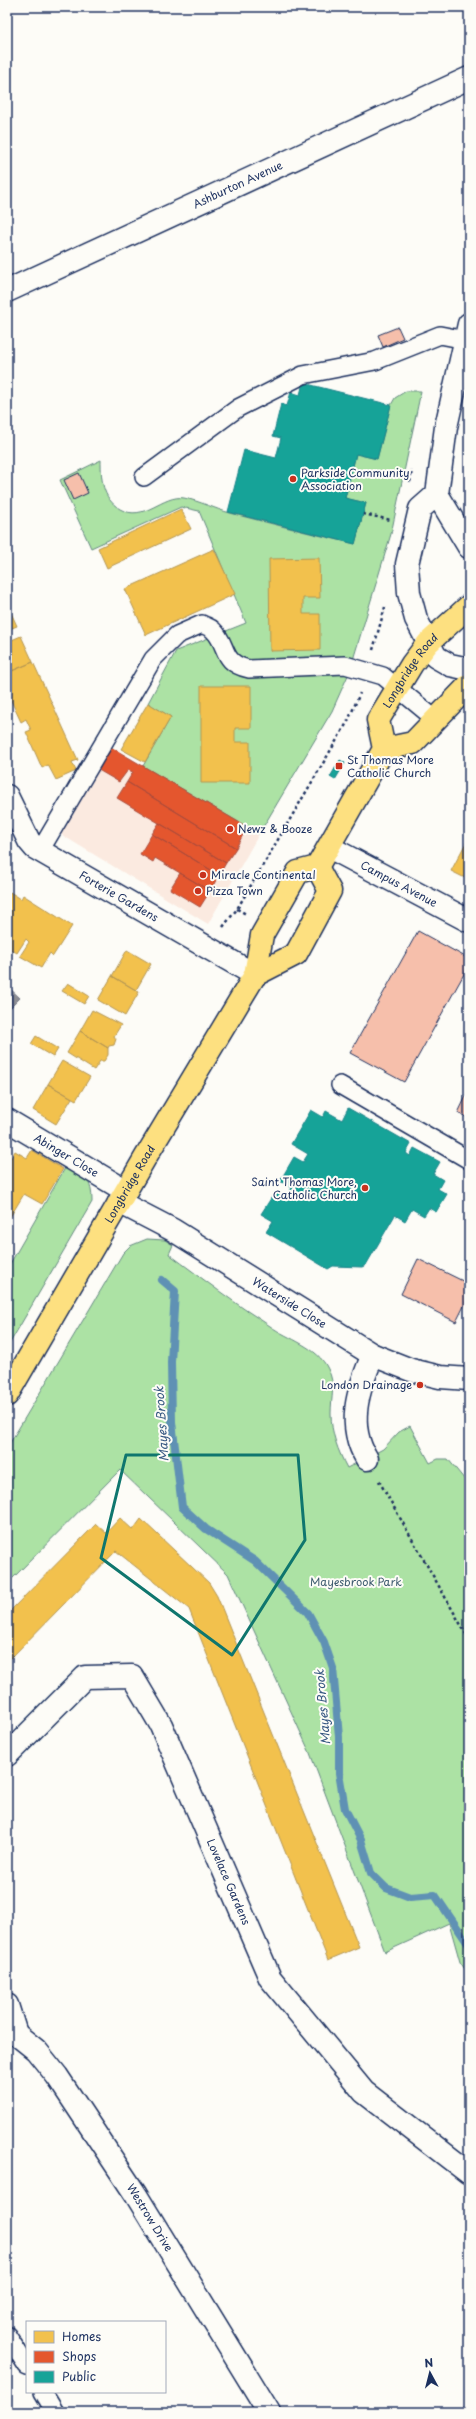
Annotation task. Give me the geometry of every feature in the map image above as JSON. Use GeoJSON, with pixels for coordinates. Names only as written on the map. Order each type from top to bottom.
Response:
{"type":"FeatureCollection","features":[{"type":"Feature","properties":{"kind":"main road","name":"Longbridge Road"},"geometry":{"type":"LineString","coordinates":[[384,749],[378,720],[428,643],[469,606]]}},
{"type":"Feature","properties":{"kind":"main road"},"geometry":{"type":"LineString","coordinates":[[255,974],[296,954],[330,891],[317,867],[384,749],[413,743],[469,685]]}},
{"type":"Feature","properties":{"kind":"main road","name":"Longbridge Road"},"geometry":{"type":"LineString","coordinates":[[7,1395],[255,974],[262,935],[298,872],[317,867]]}},
{"type":"Feature","properties":{"kind":"street","name":"Ashburton Avenue"},"geometry":{"type":"LineString","coordinates":[[7,291],[469,78]]}},
{"type":"Feature","properties":{"kind":"street"},"geometry":{"type":"LineString","coordinates":[[468,332],[446,426],[437,494],[469,547]]}},
{"type":"Feature","properties":{"kind":"street"},"geometry":{"type":"LineString","coordinates":[[437,494],[420,509],[407,564],[409,593],[416,619],[436,657],[450,665],[469,669]]}},
{"type":"Feature","properties":{"kind":"street","name":"Forterie Gardens"},"geometry":{"type":"LineString","coordinates":[[7,796],[29,841],[40,851],[255,974]]}},
{"type":"Feature","properties":{"kind":"street","name":"Campus Avenue"},"geometry":{"type":"LineString","coordinates":[[329,848],[469,921]]}},
{"type":"Feature","properties":{"kind":"street","name":"Abinger Close"},"geometry":{"type":"LineString","coordinates":[[7,1120],[123,1197]]}},
{"type":"Feature","properties":{"kind":"street","name":"Waterside Close"},"geometry":{"type":"LineString","coordinates":[[123,1197],[373,1355],[411,1370],[440,1377],[469,1379]]}},
{"type":"Feature","properties":{"kind":"street"},"geometry":{"type":"LineString","coordinates":[[367,1459],[358,1446],[354,1427],[360,1391],[373,1355]]}},
{"type":"Feature","properties":{"kind":"street","name":"Lovelace Gardens"},"geometry":{"type":"LineString","coordinates":[[7,1755],[84,1677],[132,1676],[161,1725],[270,1978],[364,2092],[469,2173]]}},
{"type":"Feature","properties":{"kind":"street","name":"Westrow Drive"},"geometry":{"type":"LineString","coordinates":[[7,2005],[10,2037],[36,2050],[57,2076],[136,2195],[270,2412]]}},
{"type":"Feature","properties":{"kind":"lane"},"geometry":{"type":"LineString","coordinates":[[144,477],[238,408],[303,375],[375,361],[440,335],[468,332]]}},
{"type":"Feature","properties":{"kind":"lane"},"geometry":{"type":"LineString","coordinates":[[40,851],[153,658],[177,635],[202,624],[213,630],[228,656],[237,666],[249,669],[345,665],[383,676],[435,719]]}},
{"type":"Feature","properties":{"kind":"lane"},"geometry":{"type":"LineString","coordinates":[[340,1085],[469,1160]]}},
{"type":"Feature","properties":{"kind":"lane"},"geometry":{"type":"LineString","coordinates":[[7,2335],[26,2364]]}},
{"type":"Feature","properties":{"kind":"lane"},"geometry":{"type":"LineString","coordinates":[[44,2393],[55,2412]]}},
{"type":"Feature","properties":{"kind":"path"},"geometry":{"type":"LineString","coordinates":[[363,514],[394,521]]}},
{"type":"Feature","properties":{"kind":"path"},"geometry":{"type":"LineString","coordinates":[[367,1459],[469,1638]]}},
{"type":"Feature","properties":{"kind":"highlighted area"},"geometry":{"type":"Polygon","coordinates":[[[126,1455],[298,1455],[305,1540],[232,1655],[101,1558],[126,1455]]]}},
{"type":"Feature","properties":{"kind":"shaded area"},"geometry":{"type":"Polygon","coordinates":[[[109,746],[259,834],[208,924],[57,832],[109,746]]]}},
{"type":"Feature","properties":{"kind":"green space"},"geometry":{"type":"Polygon","coordinates":[[[406,391],[421,391],[391,534],[349,673],[332,711],[259,834],[143,766],[171,717],[148,703],[176,651],[246,623],[199,511],[181,507],[91,548],[60,480],[101,460],[102,481],[106,494],[114,505],[129,512],[137,513],[145,511],[169,500],[184,498],[230,513],[355,544],[366,503],[345,498],[356,454],[377,459],[391,405],[395,398],[406,391]]]}},
{"type":"Feature","properties":{"kind":"green space"},"geometry":{"type":"Polygon","coordinates":[[[68,1163],[83,1175],[89,1183],[92,1194],[92,1202],[7,1348],[7,1269],[68,1163]]]}},
{"type":"Feature","properties":{"kind":"green space","name":"Mayesbrook Park"},"geometry":{"type":"Polygon","coordinates":[[[147,1239],[165,1240],[173,1245],[169,1254],[257,1318],[310,1349],[323,1361],[332,1380],[331,1420],[334,1435],[347,1468],[383,1449],[399,1432],[410,1426],[430,1463],[438,1459],[448,1459],[469,1485],[469,1975],[460,1962],[449,1923],[385,1952],[310,1753],[228,1574],[120,1470],[7,1584],[7,1448],[123,1253],[130,1246],[147,1239]]]}},
{"type":"Feature","properties":{"kind":"building: Homes"},"geometry":{"type":"Polygon","coordinates":[[[181,509],[191,529],[107,568],[98,548],[181,509]]]}},
{"type":"Feature","properties":{"kind":"building: Homes"},"geometry":{"type":"Polygon","coordinates":[[[214,549],[235,594],[146,635],[125,589],[214,549]]]}},
{"type":"Feature","properties":{"kind":"building: Homes"},"geometry":{"type":"Polygon","coordinates":[[[319,558],[320,598],[303,598],[303,614],[320,614],[320,650],[270,651],[269,559],[319,558]]]}},
{"type":"Feature","properties":{"kind":"building: Homes"},"geometry":{"type":"Polygon","coordinates":[[[7,604],[17,626],[7,630],[7,604]]]}},
{"type":"Feature","properties":{"kind":"building: Homes"},"geometry":{"type":"Polygon","coordinates":[[[21,636],[33,662],[7,673],[7,642],[21,636]]]}},
{"type":"Feature","properties":{"kind":"building: Homes"},"geometry":{"type":"Polygon","coordinates":[[[33,662],[78,760],[72,762],[76,771],[56,780],[48,765],[42,768],[26,732],[31,730],[26,719],[21,722],[7,692],[9,682],[7,673],[33,662]]]}},
{"type":"Feature","properties":{"kind":"building: Homes"},"geometry":{"type":"Polygon","coordinates":[[[201,686],[251,686],[251,728],[235,728],[235,742],[250,742],[250,783],[201,783],[201,686]]]}},
{"type":"Feature","properties":{"kind":"building: Homes"},"geometry":{"type":"Polygon","coordinates":[[[148,703],[171,717],[145,762],[121,749],[148,703]]]}},
{"type":"Feature","properties":{"kind":"building: Homes"},"geometry":{"type":"Polygon","coordinates":[[[469,837],[469,880],[451,871],[469,837]]]}},
{"type":"Feature","properties":{"kind":"building: Homes"},"geometry":{"type":"Polygon","coordinates":[[[10,892],[21,899],[23,895],[72,926],[53,956],[50,953],[41,968],[20,956],[29,942],[26,939],[17,953],[7,947],[7,896],[10,892]]]}},
{"type":"Feature","properties":{"kind":"building: Homes"},"geometry":{"type":"Polygon","coordinates":[[[127,950],[151,964],[136,990],[112,976],[127,950]]]}},
{"type":"Feature","properties":{"kind":"building: Homes"},"geometry":{"type":"Polygon","coordinates":[[[112,976],[139,992],[125,1016],[98,1000],[112,976]]]}},
{"type":"Feature","properties":{"kind":"building: Homes"},"geometry":{"type":"Polygon","coordinates":[[[68,983],[89,996],[84,1004],[62,991],[68,983]]]}},
{"type":"Feature","properties":{"kind":"building: Homes"},"geometry":{"type":"Polygon","coordinates":[[[92,1010],[121,1025],[114,1036],[116,1039],[114,1045],[109,1046],[108,1048],[80,1031],[92,1010]]]}},
{"type":"Feature","properties":{"kind":"building: Homes"},"geometry":{"type":"Polygon","coordinates":[[[80,1031],[108,1048],[108,1055],[104,1061],[100,1061],[94,1070],[67,1053],[80,1031]]]}},
{"type":"Feature","properties":{"kind":"building: Homes"},"geometry":{"type":"Polygon","coordinates":[[[36,1036],[58,1049],[53,1057],[31,1044],[36,1036]]]}},
{"type":"Feature","properties":{"kind":"building: Homes"},"geometry":{"type":"Polygon","coordinates":[[[62,1061],[90,1077],[76,1100],[48,1084],[62,1061]]]}},
{"type":"Feature","properties":{"kind":"building: Homes"},"geometry":{"type":"Polygon","coordinates":[[[48,1084],[72,1098],[56,1124],[33,1110],[48,1084]]]}},
{"type":"Feature","properties":{"kind":"building: Homes"},"geometry":{"type":"Polygon","coordinates":[[[32,1150],[63,1169],[42,1204],[24,1194],[10,1217],[7,1215],[7,1156],[11,1158],[15,1151],[27,1158],[32,1150]]]}},
{"type":"Feature","properties":{"kind":"building: Homes"},"geometry":{"type":"Polygon","coordinates":[[[120,1518],[133,1530],[141,1519],[209,1583],[217,1596],[359,1947],[328,1960],[189,1609],[116,1551],[7,1662],[7,1614],[96,1524],[106,1533],[120,1518]]]}},
{"type":"Feature","properties":{"kind":"building: Shops"},"geometry":{"type":"Polygon","coordinates":[[[109,746],[247,827],[236,848],[127,782],[133,772],[128,770],[119,782],[95,768],[109,746]]]}},
{"type":"Feature","properties":{"kind":"building: Shops"},"geometry":{"type":"Polygon","coordinates":[[[127,782],[236,848],[226,863],[117,798],[127,782]]]}},
{"type":"Feature","properties":{"kind":"building: Shops"},"geometry":{"type":"Polygon","coordinates":[[[159,823],[226,863],[219,875],[152,834],[159,823]]]}},
{"type":"Feature","properties":{"kind":"building: Shops"},"geometry":{"type":"Polygon","coordinates":[[[152,834],[219,875],[210,891],[155,858],[153,862],[140,854],[152,834]]]}},
{"type":"Feature","properties":{"kind":"building: Shops"},"geometry":{"type":"Polygon","coordinates":[[[180,873],[210,891],[200,907],[170,889],[180,873]]]}},
{"type":"Feature","properties":{"kind":"building: Public","name":"Parkside Community Association"},"geometry":{"type":"Polygon","coordinates":[[[303,383],[391,405],[377,459],[356,454],[345,498],[366,503],[355,544],[228,512],[244,450],[276,458],[281,438],[273,436],[281,404],[287,406],[291,392],[300,395],[303,383]]]}},
{"type":"Feature","properties":{"kind":"building: Public"},"geometry":{"type":"Polygon","coordinates":[[[340,760],[345,763],[335,780],[330,777],[340,760]]]}},
{"type":"Feature","properties":{"kind":"building: Public","name":"Saint Thomas More, Catholic Church"},"geometry":{"type":"Polygon","coordinates":[[[348,1108],[411,1144],[406,1153],[410,1156],[414,1148],[440,1162],[433,1174],[443,1180],[438,1189],[447,1194],[436,1212],[429,1208],[424,1216],[412,1209],[405,1221],[395,1215],[366,1265],[362,1267],[333,1266],[328,1269],[266,1232],[273,1221],[261,1214],[275,1192],[286,1198],[292,1188],[280,1181],[294,1157],[303,1162],[308,1154],[291,1144],[311,1110],[323,1117],[326,1111],[342,1120],[348,1108]]]}},
{"type":"Feature","properties":{"kind":"building: Industry"},"geometry":{"type":"Polygon","coordinates":[[[7,986],[20,998],[7,1011],[7,986]]]}},
{"type":"Feature","properties":{"kind":"building: Other"},"geometry":{"type":"Polygon","coordinates":[[[398,327],[403,338],[383,347],[378,335],[398,327]]]}},
{"type":"Feature","properties":{"kind":"building: Other"},"geometry":{"type":"Polygon","coordinates":[[[79,473],[88,493],[73,500],[64,480],[79,473]]]}},
{"type":"Feature","properties":{"kind":"building: Other"},"geometry":{"type":"Polygon","coordinates":[[[418,931],[469,959],[469,965],[404,1082],[350,1053],[418,931]]]}},
{"type":"Feature","properties":{"kind":"building: Other"},"geometry":{"type":"Polygon","coordinates":[[[469,1090],[469,1118],[458,1113],[469,1090]]]}},
{"type":"Feature","properties":{"kind":"building: Other"},"geometry":{"type":"Polygon","coordinates":[[[418,1259],[469,1284],[469,1296],[456,1322],[401,1294],[418,1259]]]}},
{"type":"Feature","properties":{"kind":"waterway","name":"Mayes Brook"},"geometry":{"type":"LineString","coordinates":[[162,1280],[175,1291],[171,1362],[172,1422],[182,1507],[206,1529],[255,1561],[308,1613],[324,1642],[333,1668],[339,1737],[339,1773],[345,1809],[361,1840],[371,1873],[386,1888],[410,1897],[435,1895],[469,1945]]}},
{"type":"Feature","properties":{"kind":"place","name":"Parkside Community Association"},"geometry":{"type":"Point","coordinates":[293,479]}},
{"type":"Feature","properties":{"kind":"place","name":"St Thomas More Catholic Church"},"geometry":{"type":"Point","coordinates":[339,766]}},
{"type":"Feature","properties":{"kind":"place","name":"Newz & Booze"},"geometry":{"type":"Point","coordinates":[230,829]}},
{"type":"Feature","properties":{"kind":"place","name":"Miracle Continental"},"geometry":{"type":"Point","coordinates":[203,875]}},
{"type":"Feature","properties":{"kind":"place","name":"Pizza Town"},"geometry":{"type":"Point","coordinates":[198,891]}},
{"type":"Feature","properties":{"kind":"place","name":"Saint Thomas More, Catholic Church"},"geometry":{"type":"Point","coordinates":[365,1188]}},
{"type":"Feature","properties":{"kind":"place","name":"London Drainage"},"geometry":{"type":"Point","coordinates":[420,1385]}}]}
